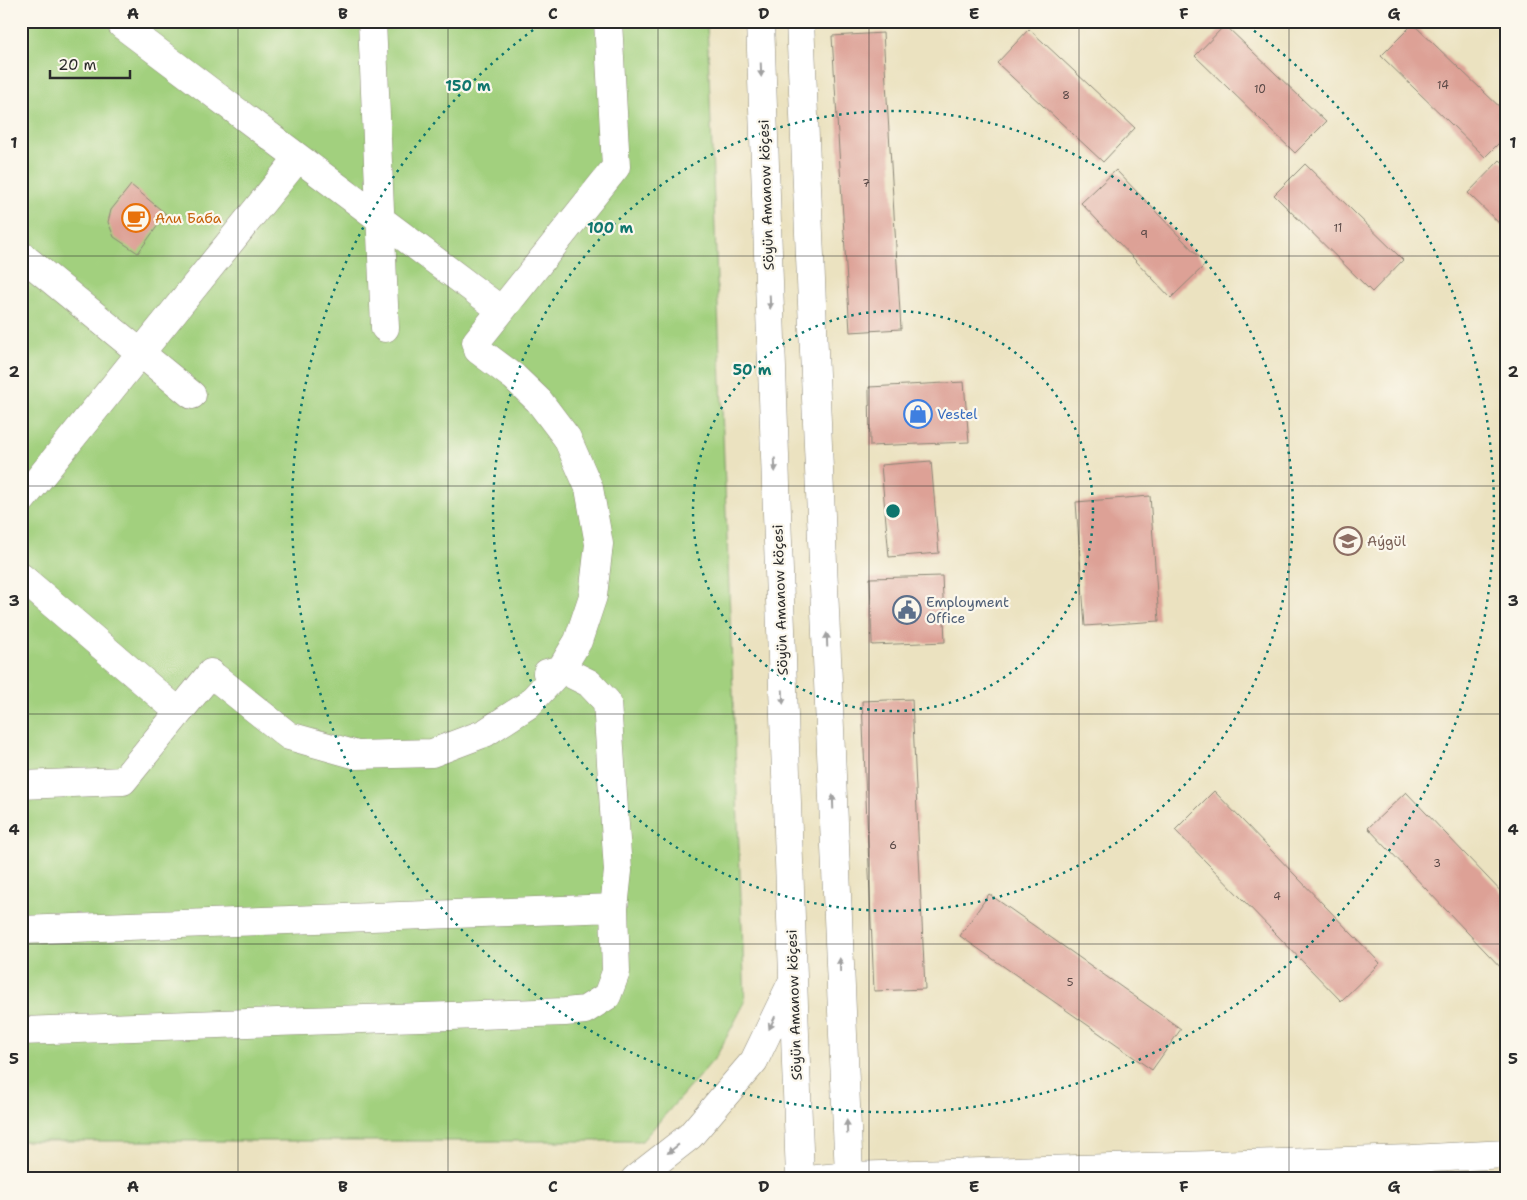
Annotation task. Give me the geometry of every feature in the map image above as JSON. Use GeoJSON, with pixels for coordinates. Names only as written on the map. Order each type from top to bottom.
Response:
{"type":"FeatureCollection","features":[{"type":"Feature","properties":{"kind":"street"},"geometry":{"type":"LineString","coordinates":[[122,21],[122,25],[501,310]]}},
{"type":"Feature","properties":{"kind":"street"},"geometry":{"type":"LineString","coordinates":[[372,21],[385,328]]}},
{"type":"Feature","properties":{"kind":"street"},"geometry":{"type":"LineString","coordinates":[[21,785],[123,781],[179,712],[213,675],[289,736],[357,755],[432,753],[485,733],[528,706],[578,641],[593,596],[599,544],[589,488],[567,438],[539,401],[477,346],[501,310],[616,167],[608,21]]}},
{"type":"Feature","properties":{"kind":"street","name":"Söyün Amanow köçesi"},"geometry":{"type":"LineString","coordinates":[[760,21],[800,1179]]}},
{"type":"Feature","properties":{"kind":"street"},"geometry":{"type":"LineString","coordinates":[[800,21],[849,1176]]}},
{"type":"Feature","properties":{"kind":"street"},"geometry":{"type":"LineString","coordinates":[[21,501],[298,158]]}},
{"type":"Feature","properties":{"kind":"street"},"geometry":{"type":"LineString","coordinates":[[21,255],[192,395]]}},
{"type":"Feature","properties":{"kind":"street"},"geometry":{"type":"LineString","coordinates":[[21,577],[179,712]]}},
{"type":"Feature","properties":{"kind":"street"},"geometry":{"type":"LineString","coordinates":[[21,1031],[564,1012],[585,1010],[607,996],[616,972],[614,908],[618,871],[607,702],[590,683],[554,671]]}},
{"type":"Feature","properties":{"kind":"street"},"geometry":{"type":"LineString","coordinates":[[21,930],[614,908]]}},
{"type":"Feature","properties":{"kind":"street"},"geometry":{"type":"LineString","coordinates":[[635,1179],[690,1136],[754,1061],[793,979]]}},
{"type":"Feature","properties":{"kind":"street"},"geometry":{"type":"LineString","coordinates":[[817,1179],[849,1176],[1412,1169],[1506,1154]]}},
{"type":"Feature","properties":{"kind":"green space"},"geometry":{"type":"Polygon","coordinates":[[[21,21],[707,21],[745,1002],[716,1057],[642,1141],[21,1141],[21,21]]]}},
{"type":"Feature","properties":{"kind":"building"},"geometry":{"type":"Polygon","coordinates":[[[1413,24],[1506,113],[1506,136],[1485,157],[1381,56],[1413,24]]]}},
{"type":"Feature","properties":{"kind":"building"},"geometry":{"type":"Polygon","coordinates":[[[1225,25],[1326,122],[1295,153],[1195,56],[1225,25]]]}},
{"type":"Feature","properties":{"kind":"building"},"geometry":{"type":"Polygon","coordinates":[[[1029,29],[1135,128],[1103,162],[997,63],[1029,29]]]}},
{"type":"Feature","properties":{"kind":"building"},"geometry":{"type":"Polygon","coordinates":[[[883,33],[901,329],[850,332],[832,36],[883,33]]]}},
{"type":"Feature","properties":{"kind":"building"},"geometry":{"type":"Polygon","coordinates":[[[1500,160],[1506,165],[1506,230],[1468,193],[1500,160]]]}},
{"type":"Feature","properties":{"kind":"building"},"geometry":{"type":"Polygon","coordinates":[[[1305,164],[1403,260],[1372,292],[1274,195],[1305,164]]]}},
{"type":"Feature","properties":{"kind":"building"},"geometry":{"type":"Polygon","coordinates":[[[1116,170],[1206,264],[1171,298],[1081,203],[1116,170]]]}},
{"type":"Feature","properties":{"kind":"building","name":"Али Баба"},"geometry":{"type":"Polygon","coordinates":[[[131,185],[166,214],[138,253],[114,237],[108,222],[111,210],[131,185]]]}},
{"type":"Feature","properties":{"kind":"building","name":"Vestel"},"geometry":{"type":"Polygon","coordinates":[[[964,382],[969,442],[870,446],[869,387],[964,382]]]}},
{"type":"Feature","properties":{"kind":"building"},"geometry":{"type":"Polygon","coordinates":[[[931,461],[939,553],[889,557],[881,465],[931,461]]]}},
{"type":"Feature","properties":{"kind":"building"},"geometry":{"type":"Polygon","coordinates":[[[1150,496],[1159,621],[1085,626],[1076,502],[1150,496]]]}},
{"type":"Feature","properties":{"kind":"building","name":"Employment Office"},"geometry":{"type":"Polygon","coordinates":[[[942,576],[945,642],[872,645],[870,578],[942,576]]]}},
{"type":"Feature","properties":{"kind":"building"},"geometry":{"type":"Polygon","coordinates":[[[912,699],[925,989],[874,991],[862,701],[912,699]]]}},
{"type":"Feature","properties":{"kind":"building"},"geometry":{"type":"Polygon","coordinates":[[[1214,791],[1380,963],[1341,1001],[1175,830],[1214,791]]]}},
{"type":"Feature","properties":{"kind":"building"},"geometry":{"type":"Polygon","coordinates":[[[1406,792],[1506,897],[1506,973],[1368,828],[1406,792]]]}},
{"type":"Feature","properties":{"kind":"building"},"geometry":{"type":"Polygon","coordinates":[[[989,894],[1181,1029],[1152,1070],[960,936],[989,894]]]}},
{"type":"Feature","properties":{"kind":"place","name":"Али Баба"},"geometry":{"type":"Point","coordinates":[136,218]}},
{"type":"Feature","properties":{"kind":"place","name":"Vestel"},"geometry":{"type":"Point","coordinates":[918,414]}},
{"type":"Feature","properties":{"kind":"place","name":"Aýgül"},"geometry":{"type":"Point","coordinates":[1348,541]}},
{"type":"Feature","properties":{"kind":"place","name":"Employment Office"},"geometry":{"type":"Point","coordinates":[907,610]}}]}
